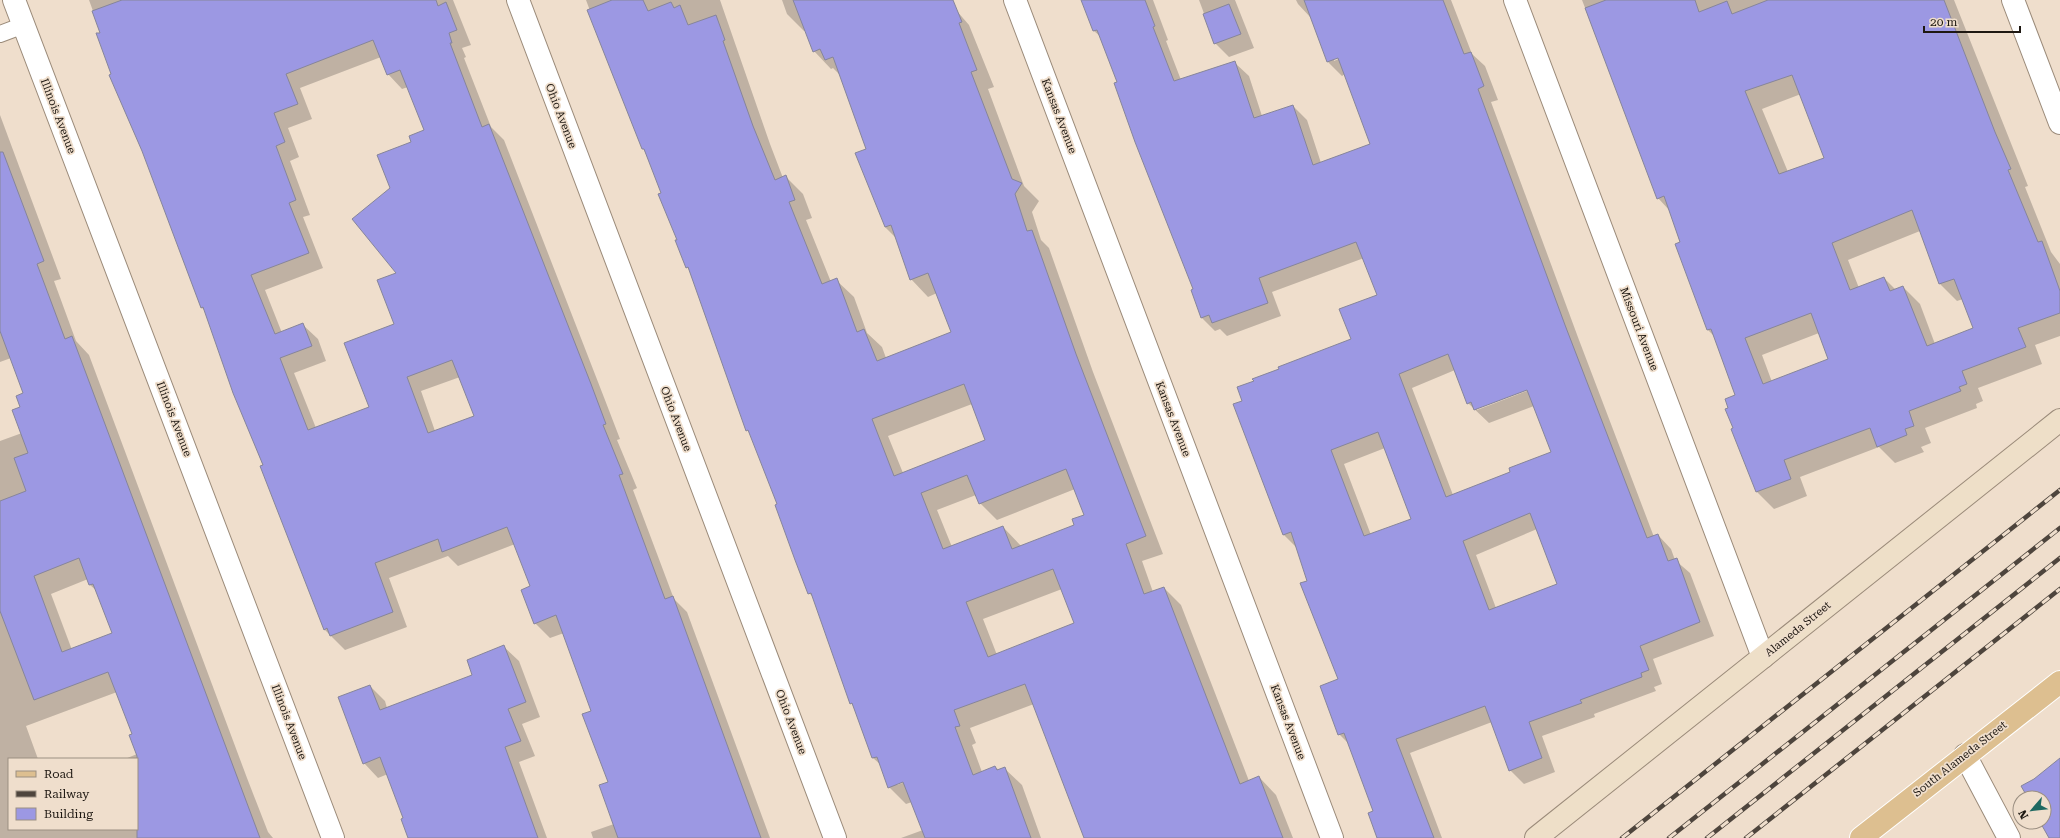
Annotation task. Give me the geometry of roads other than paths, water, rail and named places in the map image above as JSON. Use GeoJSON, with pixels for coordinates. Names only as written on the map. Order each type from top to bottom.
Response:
{"type":"FeatureCollection","features":[{"type":"Feature","properties":{"kind":"main road","name":"South Alameda Street"},"geometry":{"type":"LineString","coordinates":[[1861,838],[2060,682]]}},
{"type":"Feature","properties":{"kind":"street","name":"Illinois Avenue"},"geometry":{"type":"LineString","coordinates":[[14,0],[333,838]]}},
{"type":"Feature","properties":{"kind":"street","name":"Ohio Avenue"},"geometry":{"type":"LineString","coordinates":[[518,0],[835,838]]}},
{"type":"Feature","properties":{"kind":"street","name":"Kansas Avenue"},"geometry":{"type":"LineString","coordinates":[[1015,0],[1332,838]]}},
{"type":"Feature","properties":{"kind":"street","name":"Missouri Avenue"},"geometry":{"type":"LineString","coordinates":[[1515,0],[1763,657]]}},
{"type":"Feature","properties":{"kind":"street"},"geometry":{"type":"LineString","coordinates":[[2013,0],[2060,123]]}},
{"type":"Feature","properties":{"kind":"street","name":"Alameda Street"},"geometry":{"type":"LineString","coordinates":[[1536,838],[2060,420]]}},
{"type":"Feature","properties":{"kind":"street"},"geometry":{"type":"LineString","coordinates":[[1965,755],[2009,838]]}},
{"type":"Feature","properties":{"kind":"lane"},"geometry":{"type":"LineString","coordinates":[[0,34],[24,26]]}},
{"type":"Feature","properties":{"kind":"railway"},"geometry":{"type":"LineString","coordinates":[[1622,838],[2060,490]]}},
{"type":"Feature","properties":{"kind":"railway"},"geometry":{"type":"LineString","coordinates":[[1669,838],[2060,528]]}},
{"type":"Feature","properties":{"kind":"railway"},"geometry":{"type":"LineString","coordinates":[[1707,838],[2060,558]]}},
{"type":"Feature","properties":{"kind":"railway"},"geometry":{"type":"LineString","coordinates":[[1746,838],[2060,589]]}}]}
